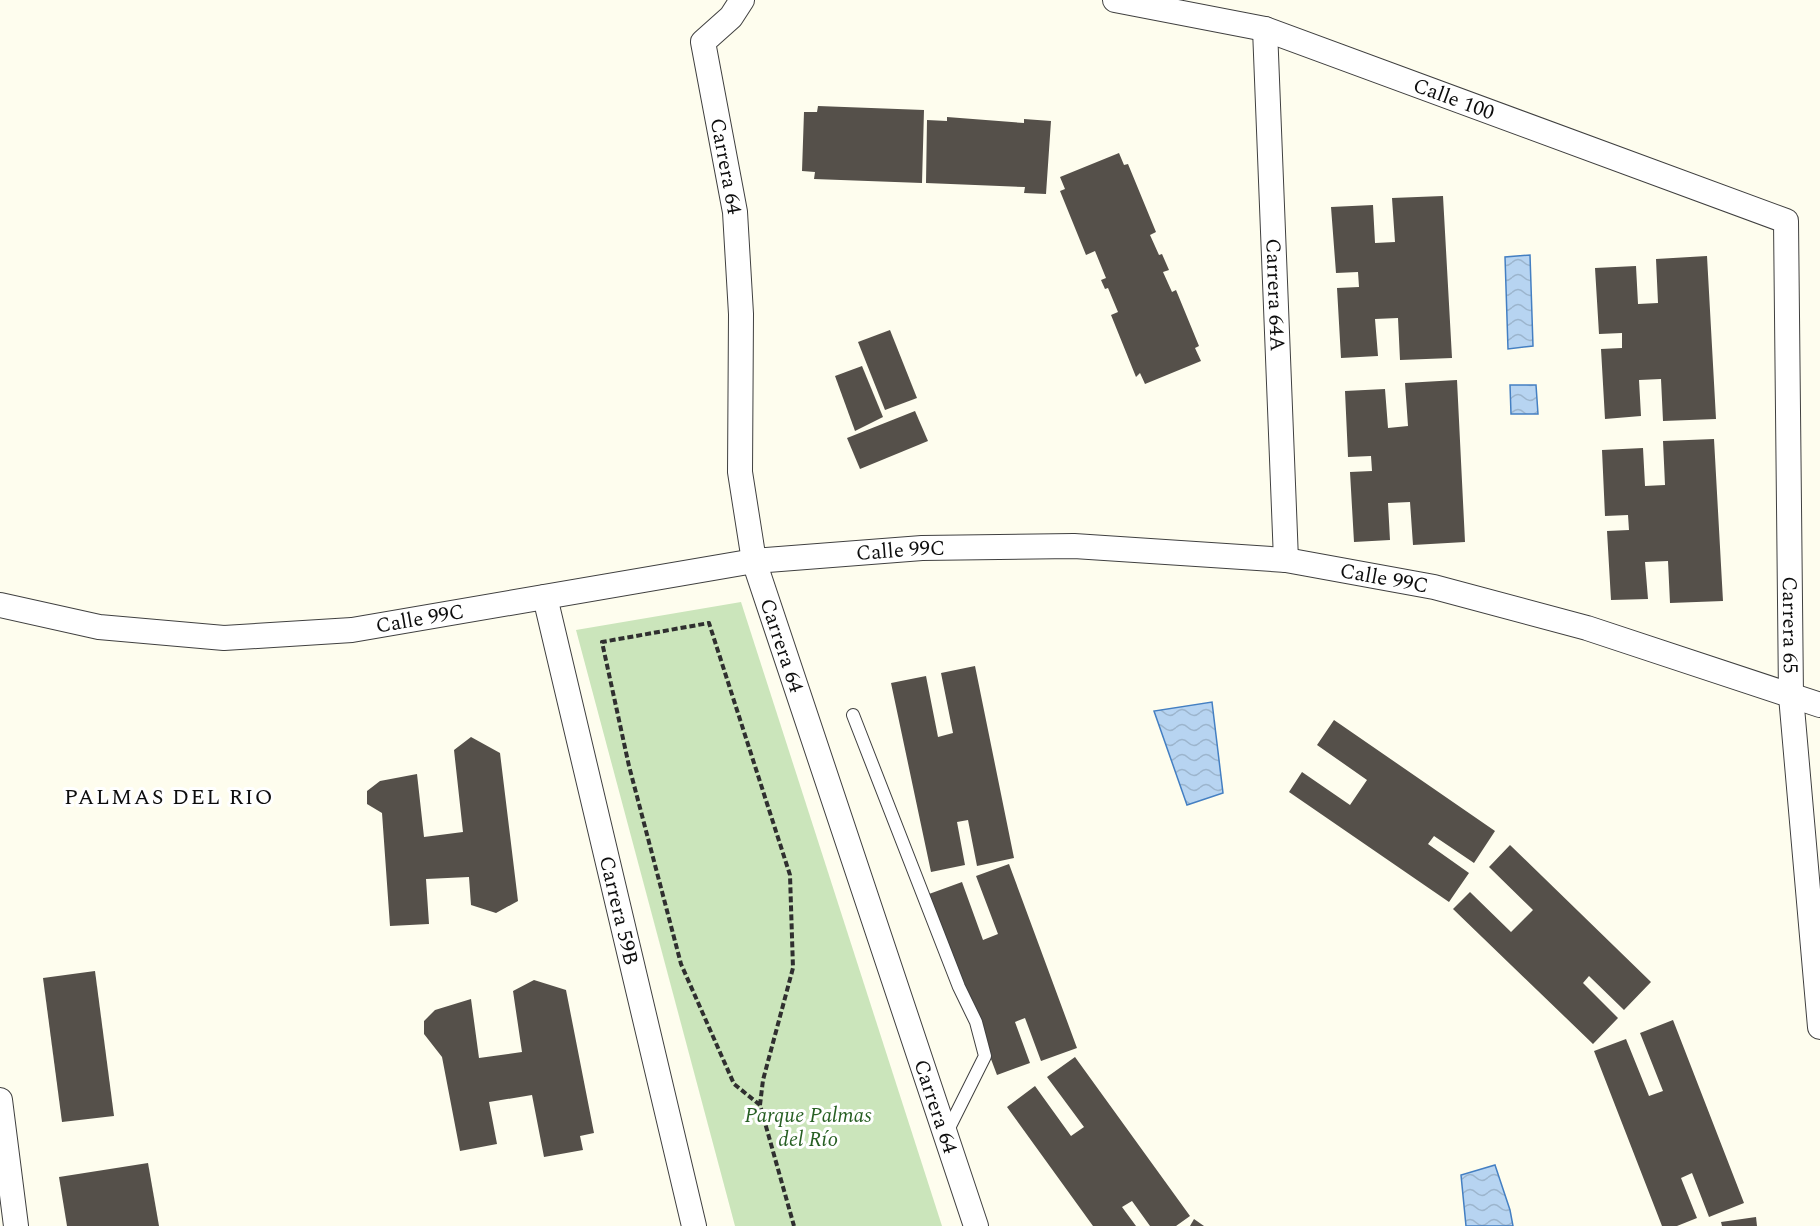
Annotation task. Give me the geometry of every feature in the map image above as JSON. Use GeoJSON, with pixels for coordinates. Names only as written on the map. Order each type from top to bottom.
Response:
{"type":"FeatureCollection","features":[{"type":"Feature","properties":{"kind":"street","name":"Carrera 64"},"geometry":{"type":"LineString","coordinates":[[742,0],[731,17],[703,42],[735,212],[741,314],[740,472],[754,561],[976,1226]]}},
{"type":"Feature","properties":{"kind":"street","name":"Calle 100"},"geometry":{"type":"LineString","coordinates":[[1114,0],[1264,29],[1786,221]]}},
{"type":"Feature","properties":{"kind":"street","name":"Carrera 64A"},"geometry":{"type":"LineString","coordinates":[[1264,29],[1286,560]]}},
{"type":"Feature","properties":{"kind":"street","name":"Carrera 65"},"geometry":{"type":"LineString","coordinates":[[1786,221],[1791,696],[1820,1027]]}},
{"type":"Feature","properties":{"kind":"street","name":"Calle 99C"},"geometry":{"type":"LineString","coordinates":[[0,605],[99,627],[224,638],[352,630],[754,561],[922,548],[1074,546],[1286,560],[1434,587],[1576,625],[1820,705]]}},
{"type":"Feature","properties":{"kind":"street","name":"Carrera 59B"},"geometry":{"type":"LineString","coordinates":[[545,597],[694,1226]]}},
{"type":"Feature","properties":{"kind":"street"},"geometry":{"type":"LineString","coordinates":[[0,1100],[16,1226]]}},
{"type":"Feature","properties":{"kind":"lane"},"geometry":{"type":"LineString","coordinates":[[853,715],[959,987],[976,1022],[985,1056],[945,1135]]}},
{"type":"Feature","properties":{"kind":"path"},"geometry":{"type":"LineString","coordinates":[[760,1105],[734,1084],[681,964],[629,766],[602,642],[709,623],[790,875],[793,968],[763,1080],[760,1105],[794,1226]]}},
{"type":"Feature","properties":{"kind":"green space","name":"Parque Palmas del Río"},"geometry":{"type":"Polygon","coordinates":[[[741,602],[942,1226],[735,1226],[576,630],[741,602]]]}},
{"type":"Feature","properties":{"kind":"water"},"geometry":{"type":"Polygon","coordinates":[[[1530,255],[1533,346],[1508,349],[1505,257],[1530,255]]]}},
{"type":"Feature","properties":{"kind":"water"},"geometry":{"type":"Polygon","coordinates":[[[1510,385],[1536,385],[1538,414],[1511,414],[1510,385]]]}},
{"type":"Feature","properties":{"kind":"water"},"geometry":{"type":"Polygon","coordinates":[[[1212,702],[1223,793],[1187,805],[1154,711],[1212,702]]]}},
{"type":"Feature","properties":{"kind":"water"},"geometry":{"type":"Polygon","coordinates":[[[1495,1165],[1513,1226],[1466,1226],[1461,1175],[1495,1165]]]}},
{"type":"Feature","properties":{"kind":"building"},"geometry":{"type":"Polygon","coordinates":[[[818,106],[924,110],[922,183],[814,179],[815,172],[802,171],[804,112],[817,112],[818,106]]]}},
{"type":"Feature","properties":{"kind":"building"},"geometry":{"type":"Polygon","coordinates":[[[947,117],[1024,123],[1024,119],[1051,121],[1046,194],[1024,193],[1025,187],[926,183],[927,120],[947,121],[947,117]]]}},
{"type":"Feature","properties":{"kind":"building"},"geometry":{"type":"Polygon","coordinates":[[[1119,153],[1124,165],[1128,164],[1156,232],[1150,235],[1169,270],[1163,272],[1172,292],[1176,290],[1199,346],[1195,348],[1201,361],[1145,384],[1140,373],[1136,377],[1111,315],[1118,312],[1108,288],[1105,289],[1101,280],[1106,278],[1095,251],[1086,255],[1060,191],[1065,189],[1060,177],[1119,153]]]}},
{"type":"Feature","properties":{"kind":"building"},"geometry":{"type":"Polygon","coordinates":[[[1443,196],[1452,358],[1400,360],[1398,318],[1375,319],[1378,356],[1341,358],[1337,288],[1359,287],[1358,272],[1336,273],[1331,207],[1373,205],[1375,243],[1395,242],[1392,198],[1443,196]]]}},
{"type":"Feature","properties":{"kind":"building"},"geometry":{"type":"Polygon","coordinates":[[[1707,256],[1716,419],[1663,421],[1661,379],[1639,380],[1641,416],[1605,419],[1601,349],[1622,348],[1622,333],[1599,334],[1595,268],[1636,266],[1638,304],[1658,303],[1656,259],[1707,256]]]}},
{"type":"Feature","properties":{"kind":"building"},"geometry":{"type":"Polygon","coordinates":[[[890,330],[917,398],[885,410],[858,342],[890,330]]]}},
{"type":"Feature","properties":{"kind":"building"},"geometry":{"type":"Polygon","coordinates":[[[862,366],[883,417],[855,431],[835,376],[862,366]]]}},
{"type":"Feature","properties":{"kind":"building"},"geometry":{"type":"Polygon","coordinates":[[[1457,380],[1465,542],[1413,545],[1410,502],[1388,503],[1390,540],[1354,542],[1350,472],[1372,471],[1371,456],[1348,457],[1345,391],[1385,389],[1388,428],[1408,426],[1405,383],[1457,380]]]}},
{"type":"Feature","properties":{"kind":"building"},"geometry":{"type":"Polygon","coordinates":[[[915,411],[928,441],[860,469],[847,438],[915,411]]]}},
{"type":"Feature","properties":{"kind":"building"},"geometry":{"type":"Polygon","coordinates":[[[1714,439],[1723,601],[1670,603],[1668,561],[1645,562],[1648,599],[1611,600],[1607,531],[1629,530],[1628,515],[1605,516],[1602,450],[1643,448],[1645,486],[1665,485],[1663,441],[1714,439]]]}},
{"type":"Feature","properties":{"kind":"building"},"geometry":{"type":"Polygon","coordinates":[[[975,666],[1014,858],[977,866],[968,820],[957,822],[965,865],[931,872],[891,683],[926,676],[938,737],[953,733],[941,673],[975,666]]]}},
{"type":"Feature","properties":{"kind":"building"},"geometry":{"type":"Polygon","coordinates":[[[1334,720],[1495,831],[1474,863],[1434,836],[1428,844],[1469,873],[1449,902],[1289,792],[1302,772],[1350,805],[1367,780],[1317,745],[1334,720]]]}},
{"type":"Feature","properties":{"kind":"building"},"geometry":{"type":"Polygon","coordinates":[[[471,737],[500,753],[518,901],[496,913],[471,905],[469,877],[426,879],[429,924],[390,926],[382,813],[367,804],[367,791],[380,781],[417,774],[424,837],[463,832],[454,750],[471,737]]]}},
{"type":"Feature","properties":{"kind":"building"},"geometry":{"type":"Polygon","coordinates":[[[1510,845],[1651,982],[1624,1010],[1589,976],[1583,983],[1618,1018],[1593,1044],[1453,909],[1470,892],[1511,932],[1533,910],[1489,867],[1510,845]]]}},
{"type":"Feature","properties":{"kind":"building"},"geometry":{"type":"Polygon","coordinates":[[[1009,864],[1077,1048],[1041,1061],[1025,1018],[1015,1022],[1030,1063],[997,1075],[929,894],[962,882],[983,940],[998,934],[976,876],[1009,864]]]}},
{"type":"Feature","properties":{"kind":"building"},"geometry":{"type":"Polygon","coordinates":[[[95,971],[114,1116],[62,1122],[43,978],[95,971]]]}},
{"type":"Feature","properties":{"kind":"building"},"geometry":{"type":"Polygon","coordinates":[[[534,980],[566,990],[594,1133],[580,1136],[583,1150],[544,1157],[532,1095],[489,1102],[497,1144],[460,1151],[442,1057],[424,1034],[424,1021],[435,1010],[471,999],[479,1058],[522,1052],[513,991],[534,980]]]}},
{"type":"Feature","properties":{"kind":"building"},"geometry":{"type":"Polygon","coordinates":[[[1673,1020],[1744,1203],[1709,1217],[1692,1173],[1681,1178],[1697,1218],[1677,1226],[1662,1226],[1594,1051],[1626,1039],[1649,1096],[1663,1091],[1640,1033],[1673,1020]]]}},
{"type":"Feature","properties":{"kind":"building"},"geometry":{"type":"Polygon","coordinates":[[[1075,1057],[1190,1216],[1176,1226],[1150,1226],[1132,1201],[1122,1207],[1136,1226],[1093,1226],[1007,1107],[1035,1086],[1071,1136],[1084,1127],[1047,1077],[1075,1057]]]}},
{"type":"Feature","properties":{"kind":"building"},"geometry":{"type":"Polygon","coordinates":[[[148,1163],[159,1226],[67,1226],[59,1177],[148,1163]]]}},
{"type":"Feature","properties":{"kind":"building"},"geometry":{"type":"Polygon","coordinates":[[[1756,1217],[1757,1226],[1722,1226],[1721,1222],[1756,1217]]]}},
{"type":"Feature","properties":{"kind":"building"},"geometry":{"type":"Polygon","coordinates":[[[1194,1219],[1204,1226],[1190,1226],[1194,1219]]]}},
{"type":"Feature","properties":{"kind":"district","name":"PALMAS DEL RIO"},"geometry":{"type":"Point","coordinates":[169,796]}}]}
